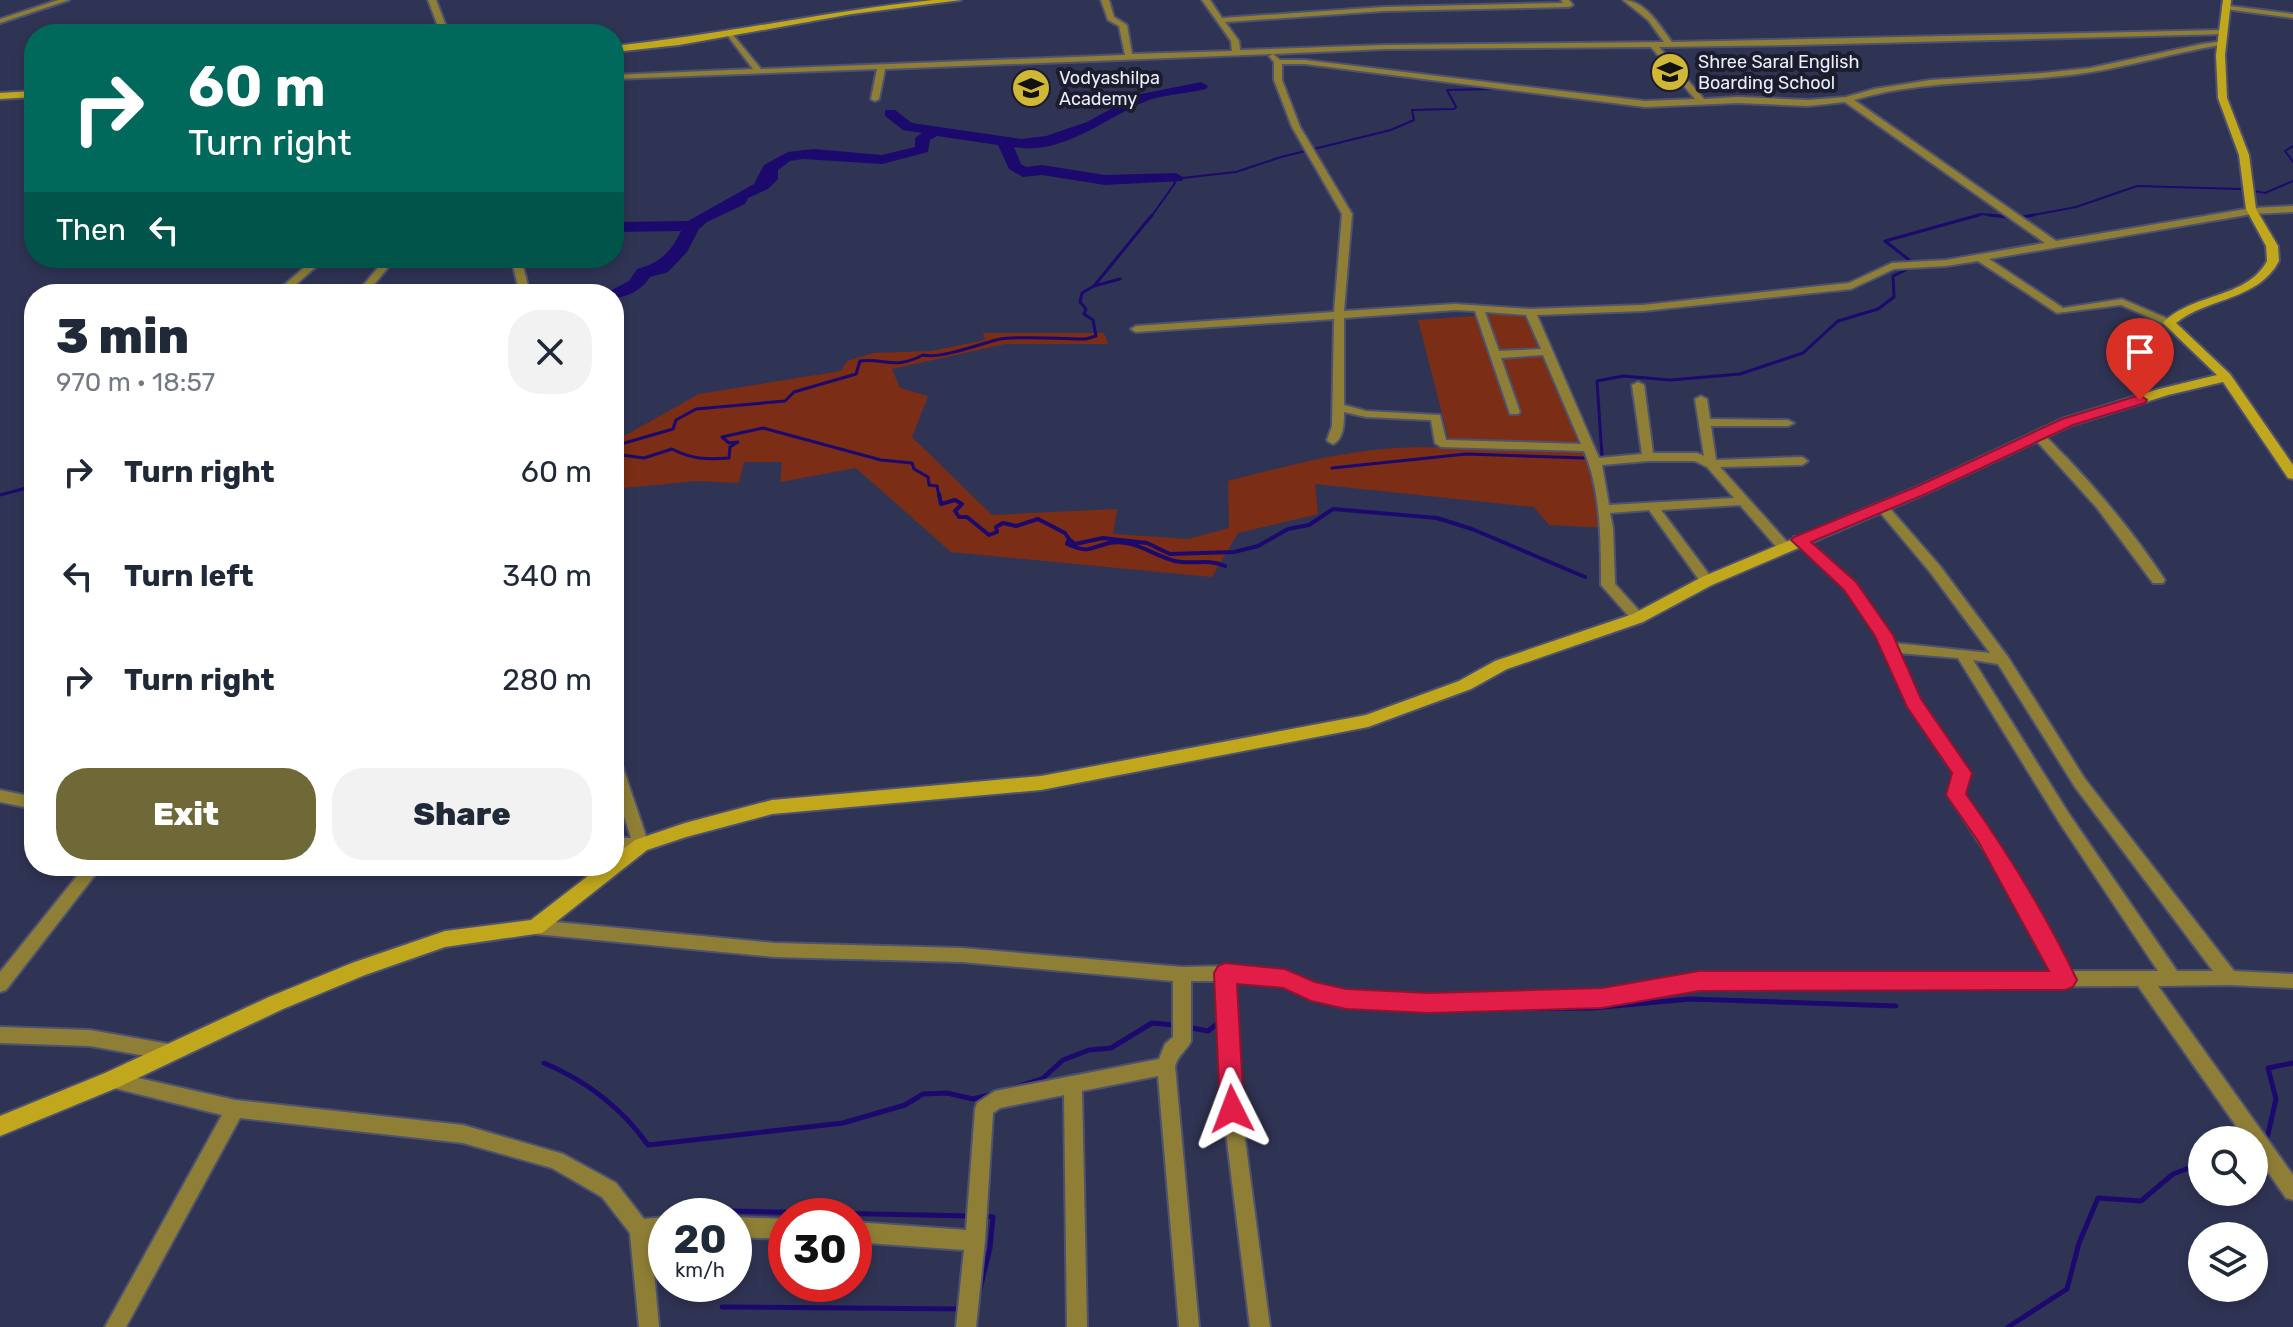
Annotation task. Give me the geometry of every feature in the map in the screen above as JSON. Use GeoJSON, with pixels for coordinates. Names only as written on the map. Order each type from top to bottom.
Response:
{"type":"FeatureCollection","features":[{"type":"Feature","properties":{"kind":"street"},"geometry":{"type":"LineString","coordinates":[[0,21],[65,0]]}},
{"type":"Feature","properties":{"kind":"street"},"geometry":{"type":"LineString","coordinates":[[432,0],[441,24]]}},
{"type":"Feature","properties":{"kind":"street"},"geometry":{"type":"LineString","coordinates":[[624,48],[852,11],[957,0]]}},
{"type":"Feature","properties":{"kind":"street"},"geometry":{"type":"LineString","coordinates":[[1105,0],[1111,18],[1123,25],[1129,57]]}},
{"type":"Feature","properties":{"kind":"street"},"geometry":{"type":"LineString","coordinates":[[1206,0],[1235,41],[1236,51]]}},
{"type":"Feature","properties":{"kind":"street"},"geometry":{"type":"LineString","coordinates":[[1220,20],[1384,9],[1569,5],[1565,0]]}},
{"type":"Feature","properties":{"kind":"street"},"geometry":{"type":"LineString","coordinates":[[1627,0],[1651,18],[1669,43]]}},
{"type":"Feature","properties":{"kind":"street"},"geometry":{"type":"LineString","coordinates":[[2169,323],[2196,305],[2232,294],[2259,279],[2272,266],[2274,251],[2252,211],[2243,150],[2224,107],[2221,38],[2226,3],[2293,16]]}},
{"type":"Feature","properties":{"kind":"street"},"geometry":{"type":"LineString","coordinates":[[729,32],[759,71]]}},
{"type":"Feature","properties":{"kind":"street"},"geometry":{"type":"LineString","coordinates":[[624,77],[1236,51],[2221,38]]}},
{"type":"Feature","properties":{"kind":"street"},"geometry":{"type":"LineString","coordinates":[[1267,51],[1278,62],[1305,62],[1645,104],[1808,103],[1847,99],[1911,83],[1967,78],[2018,79],[2093,70],[2221,38]]}},
{"type":"Feature","properties":{"kind":"street"},"geometry":{"type":"LineString","coordinates":[[1653,44],[1702,102]]}},
{"type":"Feature","properties":{"kind":"street"},"geometry":{"type":"LineString","coordinates":[[1278,62],[1278,80],[1296,127],[1347,214],[1339,314],[1338,426],[1333,440]]}},
{"type":"Feature","properties":{"kind":"street"},"geometry":{"type":"LineString","coordinates":[[875,99],[882,66]]}},
{"type":"Feature","properties":{"kind":"street"},"geometry":{"type":"LineString","coordinates":[[0,96],[24,95]]}},
{"type":"Feature","properties":{"kind":"street"},"geometry":{"type":"LineString","coordinates":[[1847,99],[2053,244]]}},
{"type":"Feature","properties":{"kind":"street"},"geometry":{"type":"LineString","coordinates":[[1136,329],[1455,307],[1530,312],[1643,308],[1851,286],[1892,266],[1946,263],[2252,211],[2293,209]]}},
{"type":"Feature","properties":{"kind":"street"},"geometry":{"type":"LineString","coordinates":[[1978,256],[2061,311],[2122,302],[2169,323],[2226,377],[2293,475]]}},
{"type":"Feature","properties":{"kind":"street"},"geometry":{"type":"LineString","coordinates":[[291,284],[309,268]]}},
{"type":"Feature","properties":{"kind":"street"},"geometry":{"type":"LineString","coordinates":[[369,284],[383,268]]}},
{"type":"Feature","properties":{"kind":"street"},"geometry":{"type":"LineString","coordinates":[[1479,309],[1514,412]]}},
{"type":"Feature","properties":{"kind":"street"},"geometry":{"type":"LineString","coordinates":[[1530,312],[1595,462],[1604,509],[1608,585],[1638,618]]}},
{"type":"Feature","properties":{"kind":"street"},"geometry":{"type":"LineString","coordinates":[[1494,355],[1546,352]]}},
{"type":"Feature","properties":{"kind":"street"},"geometry":{"type":"LineString","coordinates":[[624,858],[641,845],[726,817],[772,807],[1041,783],[1368,721],[1465,685],[1501,665],[1638,618],[1707,581],[1882,507],[2067,422],[2164,392],[2226,377]]}},
{"type":"Feature","properties":{"kind":"street"},"geometry":{"type":"LineString","coordinates":[[1638,385],[1648,457]]}},
{"type":"Feature","properties":{"kind":"street"},"geometry":{"type":"LineString","coordinates":[[1701,399],[1707,422],[1711,464]]}},
{"type":"Feature","properties":{"kind":"street"},"geometry":{"type":"LineString","coordinates":[[1338,407],[1366,414],[1436,417],[1441,443],[1589,448]]}},
{"type":"Feature","properties":{"kind":"street"},"geometry":{"type":"LineString","coordinates":[[1707,422],[1788,423]]}},
{"type":"Feature","properties":{"kind":"street"},"geometry":{"type":"LineString","coordinates":[[2038,436],[2122,530],[2158,580]]}},
{"type":"Feature","properties":{"kind":"street"},"geometry":{"type":"LineString","coordinates":[[1595,462],[1697,457],[1711,464],[1745,501],[1792,544],[1850,586],[1889,647],[1913,702],[1962,773],[1956,795],[2024,901],[2065,980]]}},
{"type":"Feature","properties":{"kind":"street"},"geometry":{"type":"LineString","coordinates":[[1711,464],[1802,461]]}},
{"type":"Feature","properties":{"kind":"street"},"geometry":{"type":"LineString","coordinates":[[1604,509],[1745,501]]}},
{"type":"Feature","properties":{"kind":"street"},"geometry":{"type":"LineString","coordinates":[[1653,507],[1707,581]]}},
{"type":"Feature","properties":{"kind":"street"},"geometry":{"type":"LineString","coordinates":[[1882,507],[1935,569],[2003,660],[2080,783],[2229,978]]}},
{"type":"Feature","properties":{"kind":"street"},"geometry":{"type":"LineString","coordinates":[[1889,647],[2003,660]]}},
{"type":"Feature","properties":{"kind":"street"},"geometry":{"type":"LineString","coordinates":[[1962,653],[2064,818],[2174,980]]}},
{"type":"Feature","properties":{"kind":"street"},"geometry":{"type":"LineString","coordinates":[[624,793],[641,845]]}},
{"type":"Feature","properties":{"kind":"street"},"geometry":{"type":"LineString","coordinates":[[0,796],[24,801]]}},
{"type":"Feature","properties":{"kind":"street"},"geometry":{"type":"LineString","coordinates":[[624,844],[641,845]]}},
{"type":"Feature","properties":{"kind":"street"},"geometry":{"type":"LineString","coordinates":[[0,985],[86,876]]}},
{"type":"Feature","properties":{"kind":"street"},"geometry":{"type":"LineString","coordinates":[[535,927],[601,876]]}},
{"type":"Feature","properties":{"kind":"street"},"geometry":{"type":"LineString","coordinates":[[0,1126],[112,1080],[304,991],[416,949],[445,939],[535,927],[774,950],[962,955],[1182,974],[1225,973],[1285,979],[1311,991],[1346,999],[1429,1003],[1602,998],[1699,981],[2229,978],[2293,981]]}},
{"type":"Feature","properties":{"kind":"street"},"geometry":{"type":"LineString","coordinates":[[1225,973],[1232,1109],[1260,1327]]}},
{"type":"Feature","properties":{"kind":"street"},"geometry":{"type":"LineString","coordinates":[[1182,974],[1182,1041],[1171,1050],[1166,1066],[1189,1327]]}},
{"type":"Feature","properties":{"kind":"street"},"geometry":{"type":"LineString","coordinates":[[2144,980],[2246,1126]]}},
{"type":"Feature","properties":{"kind":"street"},"geometry":{"type":"LineString","coordinates":[[0,1035],[90,1038],[169,1052]]}},
{"type":"Feature","properties":{"kind":"street"},"geometry":{"type":"LineString","coordinates":[[966,1327],[984,1109],[995,1100],[1166,1066]]}},
{"type":"Feature","properties":{"kind":"street"},"geometry":{"type":"LineString","coordinates":[[112,1080],[235,1109],[463,1134],[556,1160],[609,1190],[640,1229],[649,1327]]}},
{"type":"Feature","properties":{"kind":"street"},"geometry":{"type":"LineString","coordinates":[[1073,1083],[1077,1327]]}},
{"type":"Feature","properties":{"kind":"street"},"geometry":{"type":"LineString","coordinates":[[115,1327],[235,1109]]}},
{"type":"Feature","properties":{"kind":"street"},"geometry":{"type":"LineString","coordinates":[[2268,1157],[2293,1191]]}},
{"type":"Feature","properties":{"kind":"street"},"geometry":{"type":"LineString","coordinates":[[640,1229],[648,1228]]}},
{"type":"Feature","properties":{"kind":"street"},"geometry":{"type":"LineString","coordinates":[[872,1233],[975,1241]]}},
{"type":"Feature","properties":{"kind":"shaded area"},"geometry":{"type":"Polygon","coordinates":[[[1530,312],[1595,462],[1607,528],[1549,525],[1534,507],[1315,484],[1318,514],[1238,533],[1212,577],[951,552],[856,468],[780,482],[782,462],[744,462],[739,483],[696,481],[624,488],[624,435],[699,394],[841,371],[847,361],[873,353],[932,351],[985,340],[983,333],[1104,333],[1108,344],[1005,344],[892,369],[900,388],[928,396],[912,437],[992,515],[1117,509],[1113,534],[1188,539],[1229,528],[1228,481],[1311,460],[1365,451],[1451,448],[1418,320],[1530,312]]]}},
{"type":"Feature","properties":{"kind":"waterway"},"geometry":{"type":"LineString","coordinates":[[1004,141],[1021,144],[1049,140],[1092,125],[1141,98],[1201,86]]}},
{"type":"Feature","properties":{"kind":"waterway"},"geometry":{"type":"LineString","coordinates":[[1151,217],[1175,183],[1173,179],[1236,172],[1281,157],[1391,130],[1414,120],[1412,110],[1454,109],[1456,107],[1447,90],[1493,89]]}},
{"type":"Feature","properties":{"kind":"waterway"},"geometry":{"type":"LineString","coordinates":[[890,113],[908,127],[931,130]]}},
{"type":"Feature","properties":{"kind":"waterway"},"geometry":{"type":"LineString","coordinates":[[692,226],[762,186],[762,182],[770,179],[764,175],[771,172],[769,168],[793,155],[874,159],[895,157],[923,149],[922,138],[929,136],[931,130]]}},
{"type":"Feature","properties":{"kind":"waterway"},"geometry":{"type":"LineString","coordinates":[[931,130],[1004,141]]}},
{"type":"Feature","properties":{"kind":"waterway"},"geometry":{"type":"LineString","coordinates":[[1004,141],[1014,166],[1023,172],[1042,170],[1105,180],[1176,178]]}},
{"type":"Feature","properties":{"kind":"waterway"},"geometry":{"type":"LineString","coordinates":[[2293,146],[2285,151],[2293,162]]}},
{"type":"Feature","properties":{"kind":"waterway"},"geometry":{"type":"LineString","coordinates":[[2254,191],[2265,193],[2293,181]]}},
{"type":"Feature","properties":{"kind":"waterway"},"geometry":{"type":"LineString","coordinates":[[2028,216],[2076,207],[2137,186],[2240,189]]}},
{"type":"Feature","properties":{"kind":"waterway"},"geometry":{"type":"LineString","coordinates":[[1094,286],[1152,215]]}},
{"type":"Feature","properties":{"kind":"waterway"},"geometry":{"type":"LineString","coordinates":[[1975,216],[1979,215]]}},
{"type":"Feature","properties":{"kind":"waterway"},"geometry":{"type":"LineString","coordinates":[[1989,215],[1996,216]]}},
{"type":"Feature","properties":{"kind":"waterway"},"geometry":{"type":"LineString","coordinates":[[2028,216],[2034,215]]}},
{"type":"Feature","properties":{"kind":"waterway"},"geometry":{"type":"LineString","coordinates":[[1913,263],[1885,241],[1975,216]]}},
{"type":"Feature","properties":{"kind":"waterway"},"geometry":{"type":"LineString","coordinates":[[1975,216],[1996,216]]}},
{"type":"Feature","properties":{"kind":"waterway"},"geometry":{"type":"LineString","coordinates":[[1996,216],[2028,216]]}},
{"type":"Feature","properties":{"kind":"waterway"},"geometry":{"type":"LineString","coordinates":[[1996,216],[2006,217]]}},
{"type":"Feature","properties":{"kind":"waterway"},"geometry":{"type":"LineString","coordinates":[[2023,217],[2028,216]]}},
{"type":"Feature","properties":{"kind":"waterway"},"geometry":{"type":"LineString","coordinates":[[624,290],[636,285],[643,273],[662,268],[681,248],[692,226]]}},
{"type":"Feature","properties":{"kind":"waterway"},"geometry":{"type":"LineString","coordinates":[[624,227],[692,226]]}},
{"type":"Feature","properties":{"kind":"waterway"},"geometry":{"type":"LineString","coordinates":[[1602,456],[1597,381],[1623,376],[1670,380],[1740,374],[1803,353],[1838,321],[1878,309],[1894,297],[1893,276],[1912,267]]}},
{"type":"Feature","properties":{"kind":"waterway"},"geometry":{"type":"LineString","coordinates":[[1094,286],[1120,279]]}},
{"type":"Feature","properties":{"kind":"waterway"},"geometry":{"type":"LineString","coordinates":[[624,443],[673,429],[676,420],[696,409],[785,401],[794,392],[856,374],[860,361],[905,362],[923,355],[949,353],[1004,339],[1086,339],[1096,336],[1093,320],[1084,314],[1086,309],[1080,302],[1082,293],[1094,286]]}},
{"type":"Feature","properties":{"kind":"waterway"},"geometry":{"type":"LineString","coordinates":[[624,455],[644,458],[672,449],[699,458],[729,458],[730,447],[738,442],[729,443],[722,437],[763,428],[881,460],[912,463],[914,469],[928,477],[929,485],[937,486],[939,496]]}},
{"type":"Feature","properties":{"kind":"waterway"},"geometry":{"type":"LineString","coordinates":[[1332,468],[1466,454],[1584,458]]}},
{"type":"Feature","properties":{"kind":"waterway"},"geometry":{"type":"LineString","coordinates":[[0,495],[24,489]]}},
{"type":"Feature","properties":{"kind":"waterway"},"geometry":{"type":"LineString","coordinates":[[939,494],[941,504],[955,500],[962,504],[955,511],[959,517],[967,517],[989,535],[997,532],[996,527],[1003,523],[1016,526],[1038,519],[1065,533],[1069,539]]}},
{"type":"Feature","properties":{"kind":"waterway"},"geometry":{"type":"LineString","coordinates":[[1069,539],[1075,544],[1103,538],[1147,543],[1170,554],[1234,552],[1258,546],[1288,529],[1309,525],[1333,509],[1437,518],[1472,529],[1585,577]]}},
{"type":"Feature","properties":{"kind":"waterway"},"geometry":{"type":"LineString","coordinates":[[1069,539],[1067,544],[1081,549],[1118,542],[1135,545],[1175,561],[1212,562],[1225,566]]}},
{"type":"Feature","properties":{"kind":"waterway"},"geometry":{"type":"LineString","coordinates":[[1451,1009],[1593,1008],[1690,999],[1896,1006]]}},
{"type":"Feature","properties":{"kind":"waterway"},"geometry":{"type":"LineString","coordinates":[[1352,1006],[1371,1008]]}},
{"type":"Feature","properties":{"kind":"waterway"},"geometry":{"type":"LineString","coordinates":[[1187,1027],[1208,1031],[1222,1020]]}},
{"type":"Feature","properties":{"kind":"waterway"},"geometry":{"type":"LineString","coordinates":[[1013,1088],[1042,1079],[1063,1060],[1089,1050],[1111,1048],[1152,1023],[1175,1025]]}},
{"type":"Feature","properties":{"kind":"waterway"},"geometry":{"type":"LineString","coordinates":[[544,1063],[602,1096],[648,1145],[843,1123],[905,1105],[923,1094],[947,1093],[973,1099],[993,1094]]}},
{"type":"Feature","properties":{"kind":"waterway"},"geometry":{"type":"LineString","coordinates":[[2268,1134],[2276,1099],[2268,1068],[2293,1063]]}},
{"type":"Feature","properties":{"kind":"waterway"},"geometry":{"type":"LineString","coordinates":[[2008,1327],[2067,1289],[2079,1243],[2098,1198],[2141,1201],[2173,1174],[2188,1168]]}},
{"type":"Feature","properties":{"kind":"waterway"},"geometry":{"type":"LineString","coordinates":[[752,1211],[971,1216]]}},
{"type":"Feature","properties":{"kind":"waterway"},"geometry":{"type":"LineString","coordinates":[[979,1293],[990,1248],[993,1217],[983,1216]]}},
{"type":"Feature","properties":{"kind":"waterway"},"geometry":{"type":"LineString","coordinates":[[722,1307],[963,1309]]}},
{"type":"Feature","properties":{"kind":"place","name":"Shree Saral English Boarding School"},"geometry":{"type":"Point","coordinates":[1670,72]}},
{"type":"Feature","properties":{"kind":"place","name":"Vodyashilpa Academy"},"geometry":{"type":"Point","coordinates":[1031,88]}},
{"type":"Feature","properties":{"kind":"route"},"geometry":{"type":"LineString","coordinates":[[1232,1109],[1225,973],[1285,979],[1311,991],[1346,999],[1429,1003],[1602,998],[1699,981],[2065,980],[2032,914],[1956,795],[1962,773],[1913,702],[1884,635],[1850,586],[1799,540],[1922,490],[2067,422],[2140,400]]}}]}
